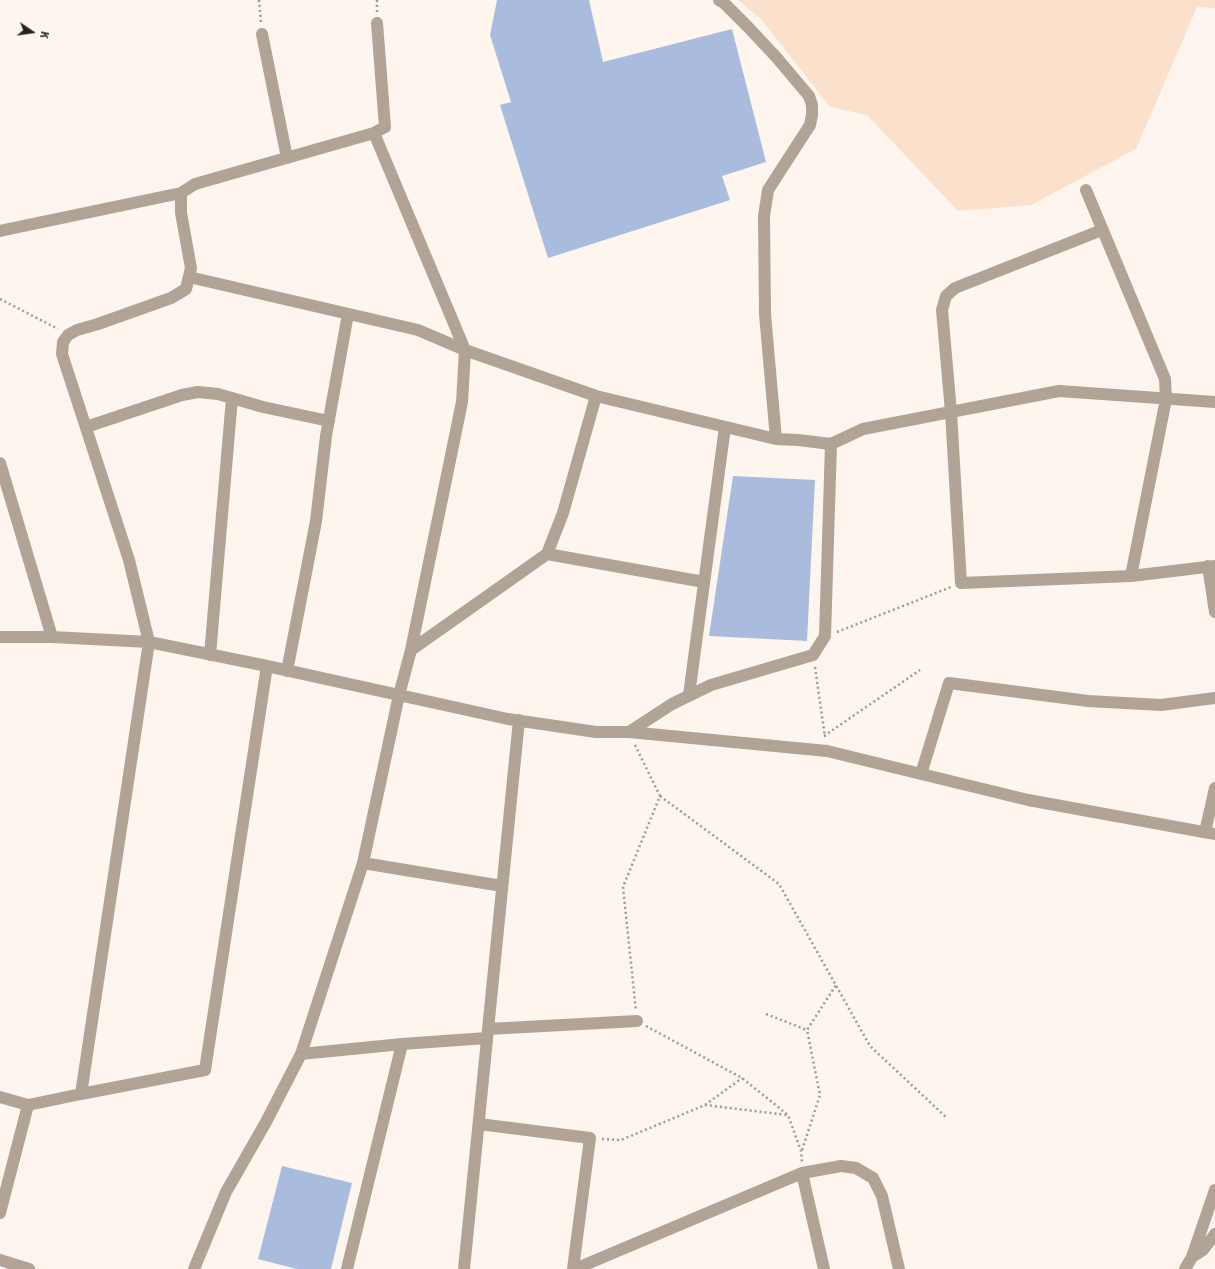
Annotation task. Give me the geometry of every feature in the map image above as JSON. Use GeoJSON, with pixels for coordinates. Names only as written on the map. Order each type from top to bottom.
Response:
{"type":"FeatureCollection","features":[{"type":"Feature","properties":{"kind":"street"},"geometry":{"type":"LineString","coordinates":[[719,0],[748,26],[777,58],[809,96],[812,105],[810,125],[768,190],[764,216],[765,314],[776,439]]}},
{"type":"Feature","properties":{"kind":"street"},"geometry":{"type":"LineString","coordinates":[[0,232],[181,193],[195,184],[374,133],[385,127],[377,23]]}},
{"type":"Feature","properties":{"kind":"street"},"geometry":{"type":"LineString","coordinates":[[262,34],[287,158]]}},
{"type":"Feature","properties":{"kind":"street"},"geometry":{"type":"LineString","coordinates":[[194,1269],[226,1192],[266,1122],[301,1054],[363,863],[399,695],[411,650],[462,402],[465,350],[374,133]]}},
{"type":"Feature","properties":{"kind":"street"},"geometry":{"type":"LineString","coordinates":[[1086,190],[1166,379],[1166,399],[1131,576]]}},
{"type":"Feature","properties":{"kind":"street"},"geometry":{"type":"LineString","coordinates":[[81,1094],[149,642],[129,560],[62,354],[63,342],[69,334],[77,330],[171,298],[186,289],[191,268],[180,213],[181,193]]}},
{"type":"Feature","properties":{"kind":"street"},"geometry":{"type":"LineString","coordinates":[[1102,230],[955,288],[946,296],[942,310],[951,412],[961,583],[1131,576],[1212,566],[1215,612]]}},
{"type":"Feature","properties":{"kind":"street"},"geometry":{"type":"LineString","coordinates":[[189,277],[418,330],[465,350],[596,396],[776,439],[831,444],[863,429],[1059,391],[1215,402]]}},
{"type":"Feature","properties":{"kind":"street"},"geometry":{"type":"LineString","coordinates":[[287,671],[316,521],[329,421],[348,314]]}},
{"type":"Feature","properties":{"kind":"street"},"geometry":{"type":"LineString","coordinates":[[86,427],[190,394],[208,393],[263,407],[329,421]]}},
{"type":"Feature","properties":{"kind":"street"},"geometry":{"type":"LineString","coordinates":[[411,650],[547,554],[563,513],[596,396]]}},
{"type":"Feature","properties":{"kind":"street"},"geometry":{"type":"LineString","coordinates":[[210,655],[232,398]]}},
{"type":"Feature","properties":{"kind":"street"},"geometry":{"type":"LineString","coordinates":[[689,695],[725,427]]}},
{"type":"Feature","properties":{"kind":"street"},"geometry":{"type":"LineString","coordinates":[[629,732],[672,704],[711,685],[813,656],[825,636],[831,444]]}},
{"type":"Feature","properties":{"kind":"street"},"geometry":{"type":"LineString","coordinates":[[0,463],[52,638]]}},
{"type":"Feature","properties":{"kind":"street"},"geometry":{"type":"LineString","coordinates":[[547,554],[704,582]]}},
{"type":"Feature","properties":{"kind":"street"},"geometry":{"type":"LineString","coordinates":[[0,637],[149,642],[519,720],[596,732],[629,732],[827,752],[1028,800],[1210,833],[1215,788]]}},
{"type":"Feature","properties":{"kind":"street"},"geometry":{"type":"LineString","coordinates":[[0,1098],[28,1105],[205,1070],[267,666]]}},
{"type":"Feature","properties":{"kind":"street"},"geometry":{"type":"LineString","coordinates":[[921,774],[949,683],[1088,701],[1161,705],[1215,698]]}},
{"type":"Feature","properties":{"kind":"street"},"geometry":{"type":"LineString","coordinates":[[464,1269],[519,720]]}},
{"type":"Feature","properties":{"kind":"street"},"geometry":{"type":"LineString","coordinates":[[363,863],[502,886]]}},
{"type":"Feature","properties":{"kind":"street"},"geometry":{"type":"LineString","coordinates":[[301,1054],[488,1034],[637,1021]]}},
{"type":"Feature","properties":{"kind":"street"},"geometry":{"type":"LineString","coordinates":[[347,1269],[402,1044]]}},
{"type":"Feature","properties":{"kind":"street"},"geometry":{"type":"LineString","coordinates":[[0,1213],[28,1105]]}},
{"type":"Feature","properties":{"kind":"street"},"geometry":{"type":"LineString","coordinates":[[479,1124],[590,1138],[574,1269],[802,1173],[841,1166],[856,1168],[873,1178],[882,1196],[899,1269]]}},
{"type":"Feature","properties":{"kind":"street"},"geometry":{"type":"LineString","coordinates":[[802,1173],[824,1269]]}},
{"type":"Feature","properties":{"kind":"street"},"geometry":{"type":"LineString","coordinates":[[1185,1269],[1192,1257],[1215,1190]]}},
{"type":"Feature","properties":{"kind":"street"},"geometry":{"type":"LineString","coordinates":[[1192,1257],[1203,1250],[1215,1234]]}},
{"type":"Feature","properties":{"kind":"street"},"geometry":{"type":"LineString","coordinates":[[0,1260],[29,1269]]}},
{"type":"Feature","properties":{"kind":"path"},"geometry":{"type":"LineString","coordinates":[[259,0],[262,34]]}},
{"type":"Feature","properties":{"kind":"path"},"geometry":{"type":"LineString","coordinates":[[0,299],[69,334]]}},
{"type":"Feature","properties":{"kind":"path"},"geometry":{"type":"LineString","coordinates":[[825,636],[961,583]]}},
{"type":"Feature","properties":{"kind":"path"},"geometry":{"type":"LineString","coordinates":[[813,656],[827,752]]}},
{"type":"Feature","properties":{"kind":"path"},"geometry":{"type":"LineString","coordinates":[[824,736],[920,670]]}},
{"type":"Feature","properties":{"kind":"path"},"geometry":{"type":"LineString","coordinates":[[629,732],[660,796],[779,884],[870,1046],[947,1118]]}},
{"type":"Feature","properties":{"kind":"path"},"geometry":{"type":"LineString","coordinates":[[660,796],[623,887],[637,1021],[742,1078],[788,1115],[801,1151],[802,1173]]}},
{"type":"Feature","properties":{"kind":"path"},"geometry":{"type":"LineString","coordinates":[[801,1151],[820,1095],[807,1030],[836,985]]}},
{"type":"Feature","properties":{"kind":"path"},"geometry":{"type":"LineString","coordinates":[[766,1014],[807,1030]]}},
{"type":"Feature","properties":{"kind":"path"},"geometry":{"type":"LineString","coordinates":[[590,1138],[621,1140],[705,1106],[742,1078]]}},
{"type":"Feature","properties":{"kind":"path"},"geometry":{"type":"LineString","coordinates":[[705,1106],[788,1115]]}},
{"type":"Feature","properties":{"kind":"shaded area"},"geometry":{"type":"Polygon","coordinates":[[[738,0],[1215,0],[1215,8],[1197,7],[1136,149],[1031,205],[958,211],[867,115],[830,107],[761,19],[738,0]]]}},
{"type":"Feature","properties":{"kind":"building"},"geometry":{"type":"Polygon","coordinates":[[[497,0],[589,0],[603,62],[732,29],[766,162],[722,176],[730,200],[548,258],[500,105],[511,102],[490,35],[497,0]]]}},
{"type":"Feature","properties":{"kind":"building"},"geometry":{"type":"Polygon","coordinates":[[[733,476],[815,480],[807,641],[709,636],[733,476]]]}},
{"type":"Feature","properties":{"kind":"building"},"geometry":{"type":"Polygon","coordinates":[[[282,1166],[352,1183],[331,1269],[297,1269],[258,1259],[282,1166]]]}}]}
